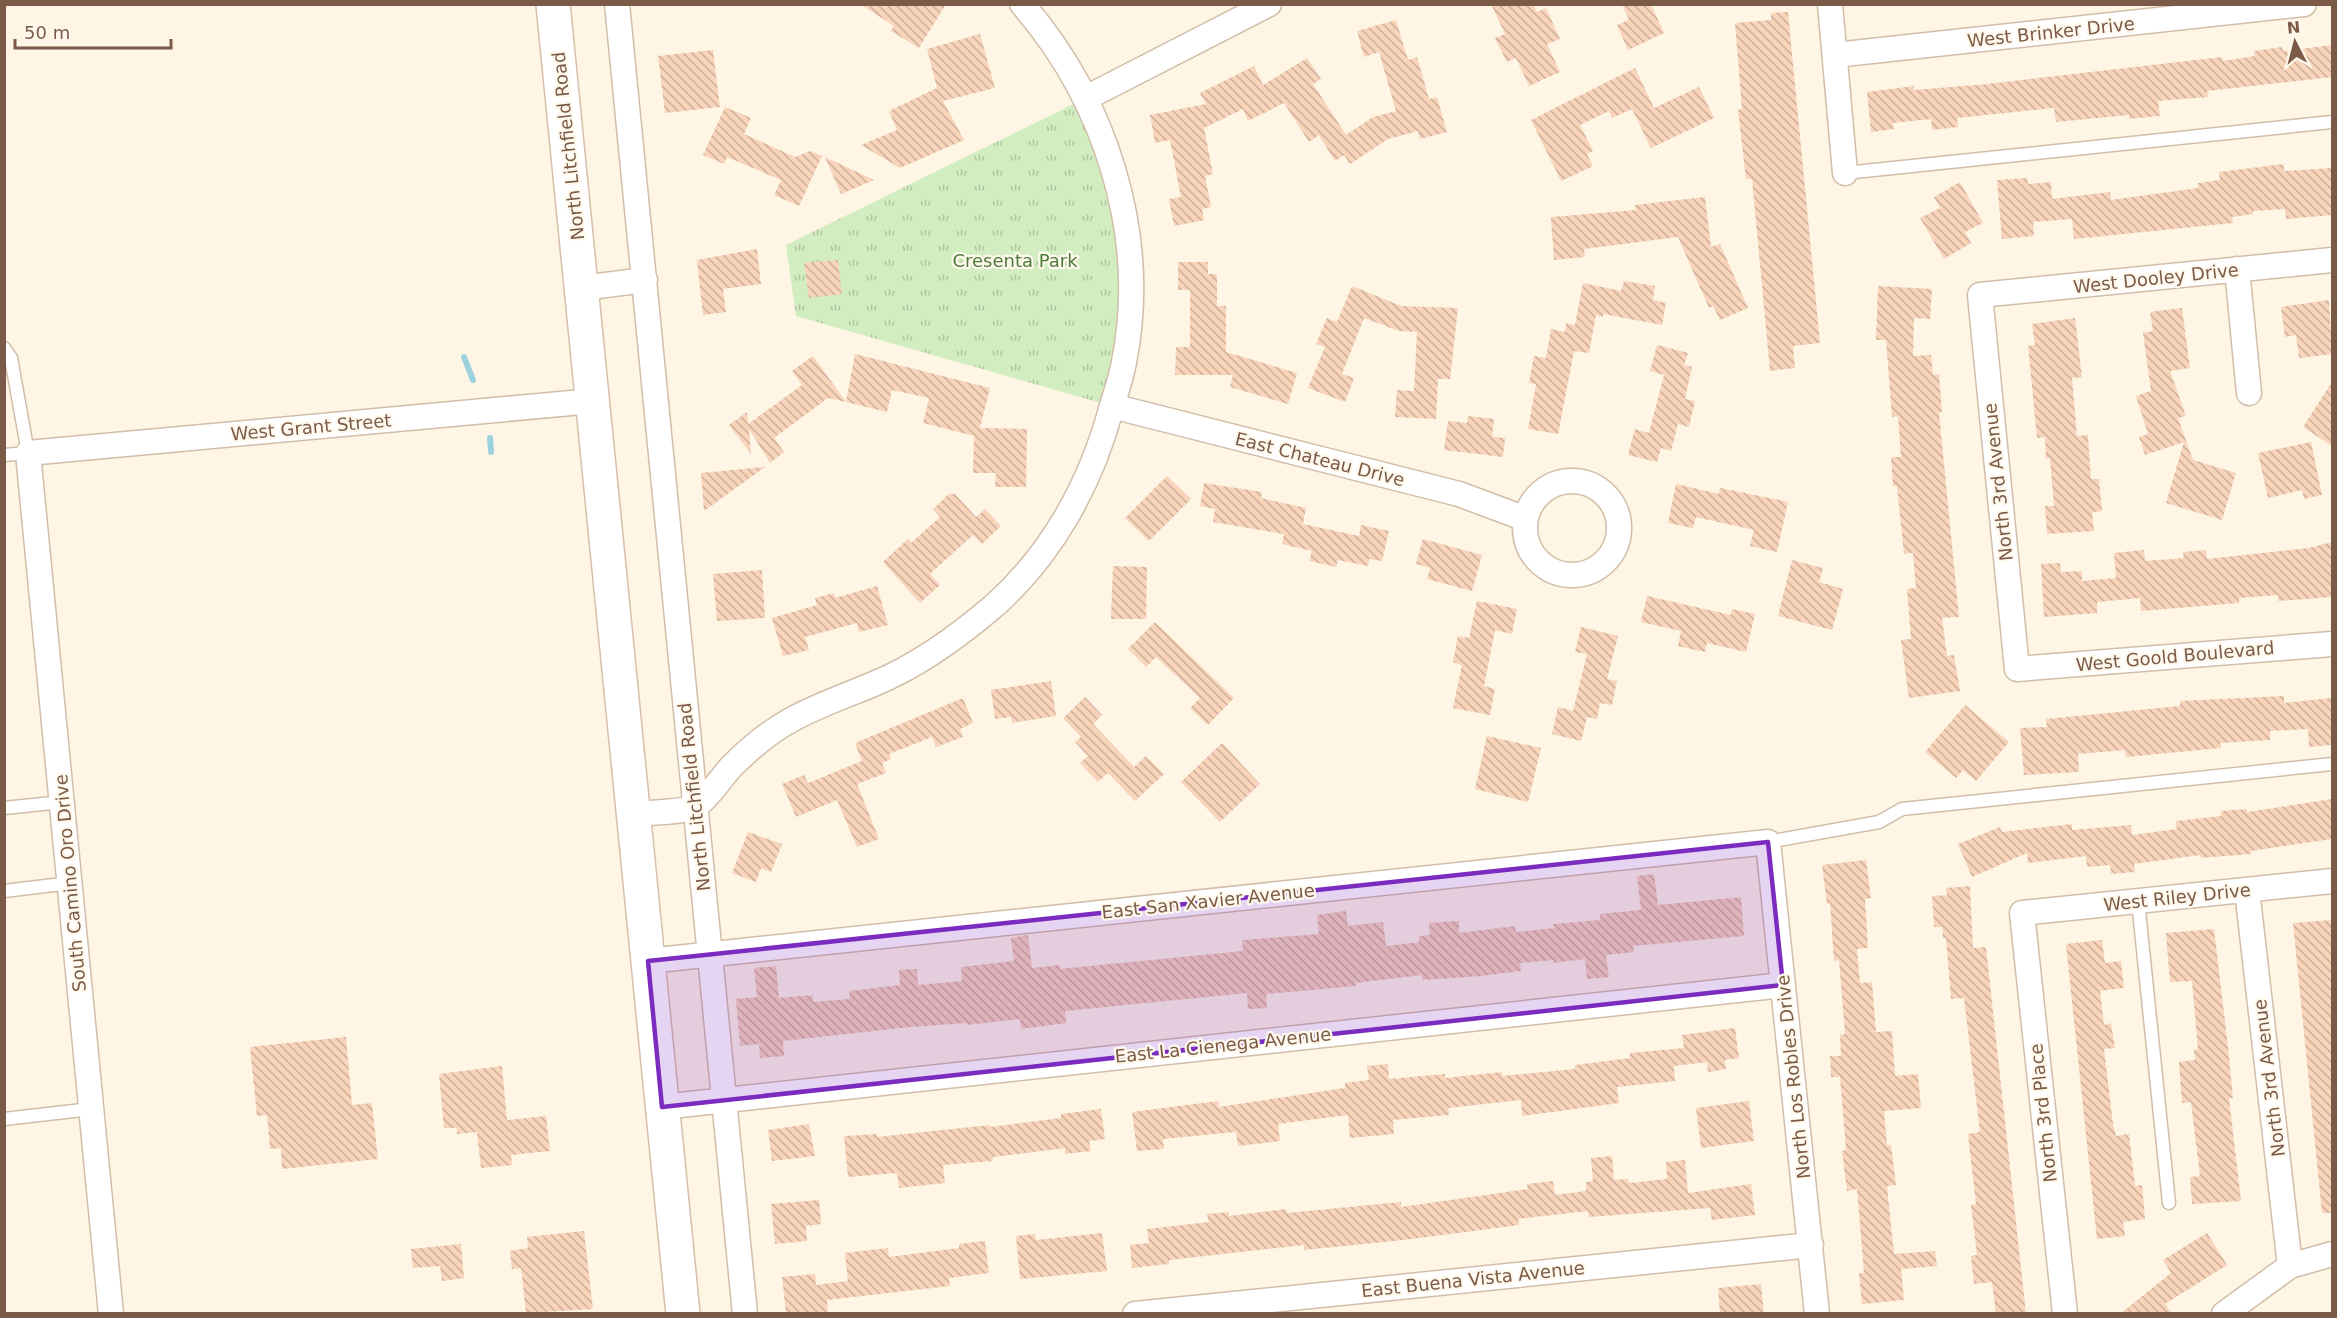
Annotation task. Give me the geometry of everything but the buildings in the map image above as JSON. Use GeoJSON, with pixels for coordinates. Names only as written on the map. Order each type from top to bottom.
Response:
{"type":"FeatureCollection","features":[{"type":"Feature","properties":{"kind":"main road","name":"North Litchfield Road"},"geometry":{"type":"LineString","coordinates":[[554,4],[683,1314]]}},
{"type":"Feature","properties":{"kind":"street","name":"North Litchfield Road"},"geometry":{"type":"LineString","coordinates":[[617,4],[746,1314]]}},
{"type":"Feature","properties":{"kind":"street"},"geometry":{"type":"LineString","coordinates":[[634,814],[695,807],[756,744],[791,720],[878,682],[919,660],[962,632],[998,603],[1050,544],[1093,467],[1124,361],[1129,319],[1129,249],[1117,181],[1086,98],[1038,22],[1022,4]]}},
{"type":"Feature","properties":{"kind":"street"},"geometry":{"type":"LineString","coordinates":[[1086,98],[1269,4]]}},
{"type":"Feature","properties":{"kind":"street"},"geometry":{"type":"LineString","coordinates":[[1830,4],[1845,173]]}},
{"type":"Feature","properties":{"kind":"street","name":"West Brinker Drive"},"geometry":{"type":"LineString","coordinates":[[1835,56],[2304,4]]}},
{"type":"Feature","properties":{"kind":"street","name":"West Dooley Drive"},"geometry":{"type":"LineString","coordinates":[[1980,295],[2332,260]]}},
{"type":"Feature","properties":{"kind":"street"},"geometry":{"type":"LineString","coordinates":[[2237,269],[2249,393]]}},
{"type":"Feature","properties":{"kind":"street"},"geometry":{"type":"LineString","coordinates":[[582,288],[645,280]]}},
{"type":"Feature","properties":{"kind":"street","name":"North 3rd Avenue"},"geometry":{"type":"LineString","coordinates":[[1980,295],[2017,669]]}},
{"type":"Feature","properties":{"kind":"street","name":"West Grant Street"},"geometry":{"type":"LineString","coordinates":[[16,454],[593,401]]}},
{"type":"Feature","properties":{"kind":"street","name":"East Chateau Drive"},"geometry":{"type":"LineString","coordinates":[[1112,406],[1459,494],[1526,519]]}},
{"type":"Feature","properties":{"kind":"street","name":"South Camino Oro Drive"},"geometry":{"type":"LineString","coordinates":[[16,454],[62,802],[111,1314]]}},
{"type":"Feature","properties":{"kind":"street","name":"West Goold Boulevard"},"geometry":{"type":"LineString","coordinates":[[2017,669],[2332,644]]}},
{"type":"Feature","properties":{"kind":"street","name":"East San Xavier Avenue"},"geometry":{"type":"LineString","coordinates":[[648,961],[1768,842]]}},
{"type":"Feature","properties":{"kind":"street","name":"North Los Robles Drive"},"geometry":{"type":"LineString","coordinates":[[1768,842],[1817,1314]]}},
{"type":"Feature","properties":{"kind":"street","name":"West Riley Drive"},"geometry":{"type":"LineString","coordinates":[[2022,913],[2332,881]]}},
{"type":"Feature","properties":{"kind":"street","name":"North 3rd Avenue"},"geometry":{"type":"LineString","coordinates":[[2247,890],[2290,1266]]}},
{"type":"Feature","properties":{"kind":"street","name":"North 3rd Place"},"geometry":{"type":"LineString","coordinates":[[2022,913],[2065,1314]]}},
{"type":"Feature","properties":{"kind":"street","name":"East La Cienega Avenue"},"geometry":{"type":"LineString","coordinates":[[662,1107],[1783,985]]}},
{"type":"Feature","properties":{"kind":"street","name":"East Buena Vista Avenue"},"geometry":{"type":"LineString","coordinates":[[1134,1314],[1811,1245]]}},
{"type":"Feature","properties":{"kind":"street"},"geometry":{"type":"LineString","coordinates":[[2224,1314],[2290,1266],[2332,1254]]}},
{"type":"Feature","properties":{"kind":"lane"},"geometry":{"type":"LineString","coordinates":[[1845,173],[2332,122]]}},
{"type":"Feature","properties":{"kind":"lane"},"geometry":{"type":"LineString","coordinates":[[4,348],[11,358],[16,454]]}},
{"type":"Feature","properties":{"kind":"lane"},"geometry":{"type":"LineString","coordinates":[[1768,842],[1879,822],[1902,809],[2332,764]]}},
{"type":"Feature","properties":{"kind":"lane"},"geometry":{"type":"LineString","coordinates":[[4,808],[62,802]]}},
{"type":"Feature","properties":{"kind":"lane"},"geometry":{"type":"LineString","coordinates":[[4,891],[70,884]]}},
{"type":"Feature","properties":{"kind":"lane"},"geometry":{"type":"LineString","coordinates":[[2138,901],[2169,1203]]}},
{"type":"Feature","properties":{"kind":"lane"},"geometry":{"type":"LineString","coordinates":[[4,1119],[91,1109]]}},
{"type":"Feature","properties":{"kind":"highlighted area"},"geometry":{"type":"Polygon","coordinates":[[[1768,842],[1783,985],[662,1107],[648,961],[1768,842]]]}},
{"type":"Feature","properties":{"kind":"green space","name":"Cresenta Park"},"geometry":{"type":"Polygon","coordinates":[[[1086,98],[1127,229],[1112,406],[796,316],[786,245],[1086,98]]]}},
{"type":"Feature","properties":{"kind":"waterway"},"geometry":{"type":"LineString","coordinates":[[464,357],[473,380]]}},
{"type":"Feature","properties":{"kind":"waterway"},"geometry":{"type":"LineString","coordinates":[[490,438],[491,452]]}}]}
